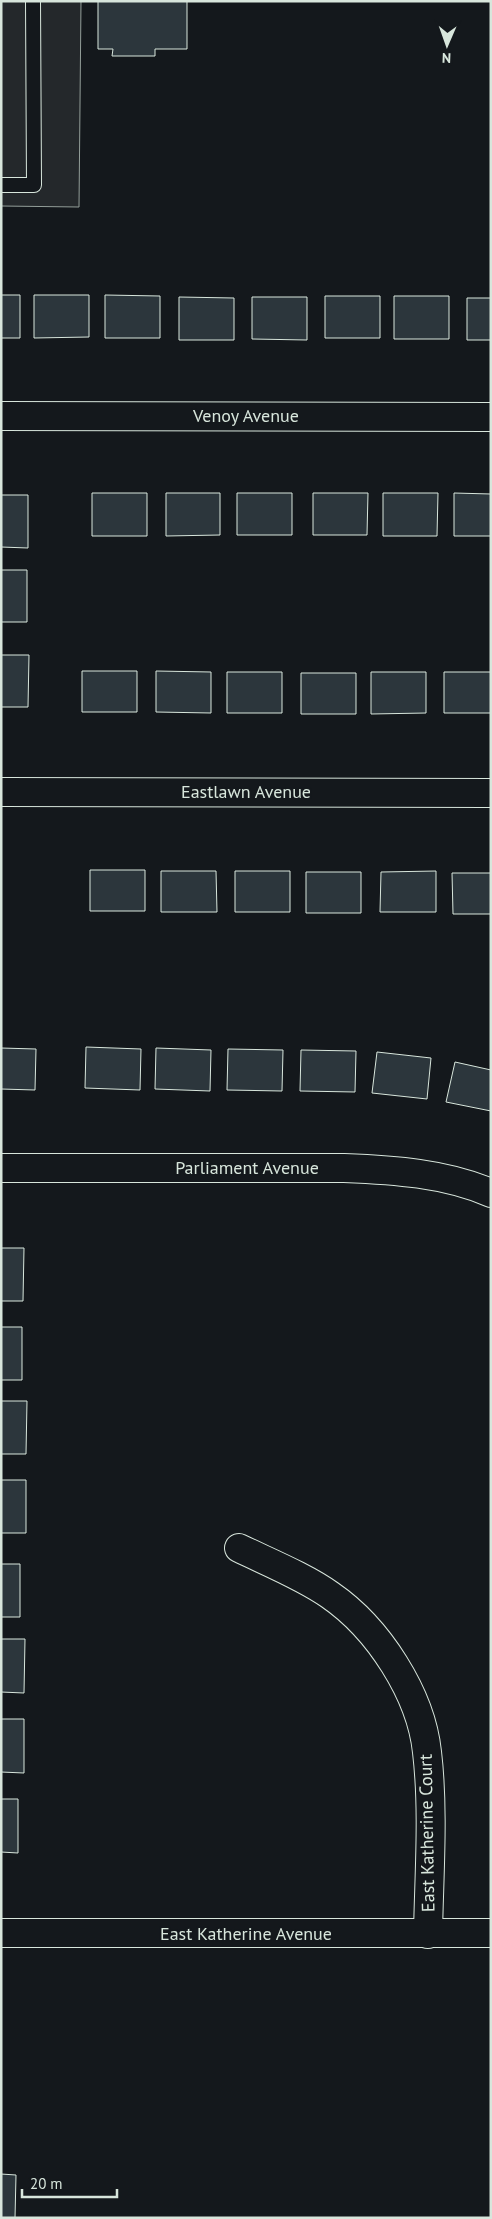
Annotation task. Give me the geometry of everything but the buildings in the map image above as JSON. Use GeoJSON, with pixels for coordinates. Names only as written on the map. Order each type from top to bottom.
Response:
{"type":"FeatureCollection","features":[{"type":"Feature","properties":{"kind":"street","name":"Venoy Avenue"},"geometry":{"type":"LineString","coordinates":[[1,416],[491,416]]}},
{"type":"Feature","properties":{"kind":"street","name":"Eastlawn Avenue"},"geometry":{"type":"LineString","coordinates":[[1,792],[491,793]]}},
{"type":"Feature","properties":{"kind":"street","name":"Parliament Avenue"},"geometry":{"type":"LineString","coordinates":[[1,1168],[325,1168],[392,1170],[432,1176],[475,1186],[491,1192]]}},
{"type":"Feature","properties":{"kind":"street","name":"East Katherine Court"},"geometry":{"type":"LineString","coordinates":[[239,1548],[330,1595],[354,1614],[380,1643],[401,1675],[418,1714],[427,1751],[429,1793],[428,1934]]}},
{"type":"Feature","properties":{"kind":"street","name":"East Katherine Avenue"},"geometry":{"type":"LineString","coordinates":[[1,1933],[491,1933]]}},
{"type":"Feature","properties":{"kind":"lane"},"geometry":{"type":"LineString","coordinates":[[1,185],[34,185],[33,1]]}},
{"type":"Feature","properties":{"kind":"shaded area"},"geometry":{"type":"Polygon","coordinates":[[[1,1],[81,1],[79,207],[1,206],[1,1]]]}}]}
